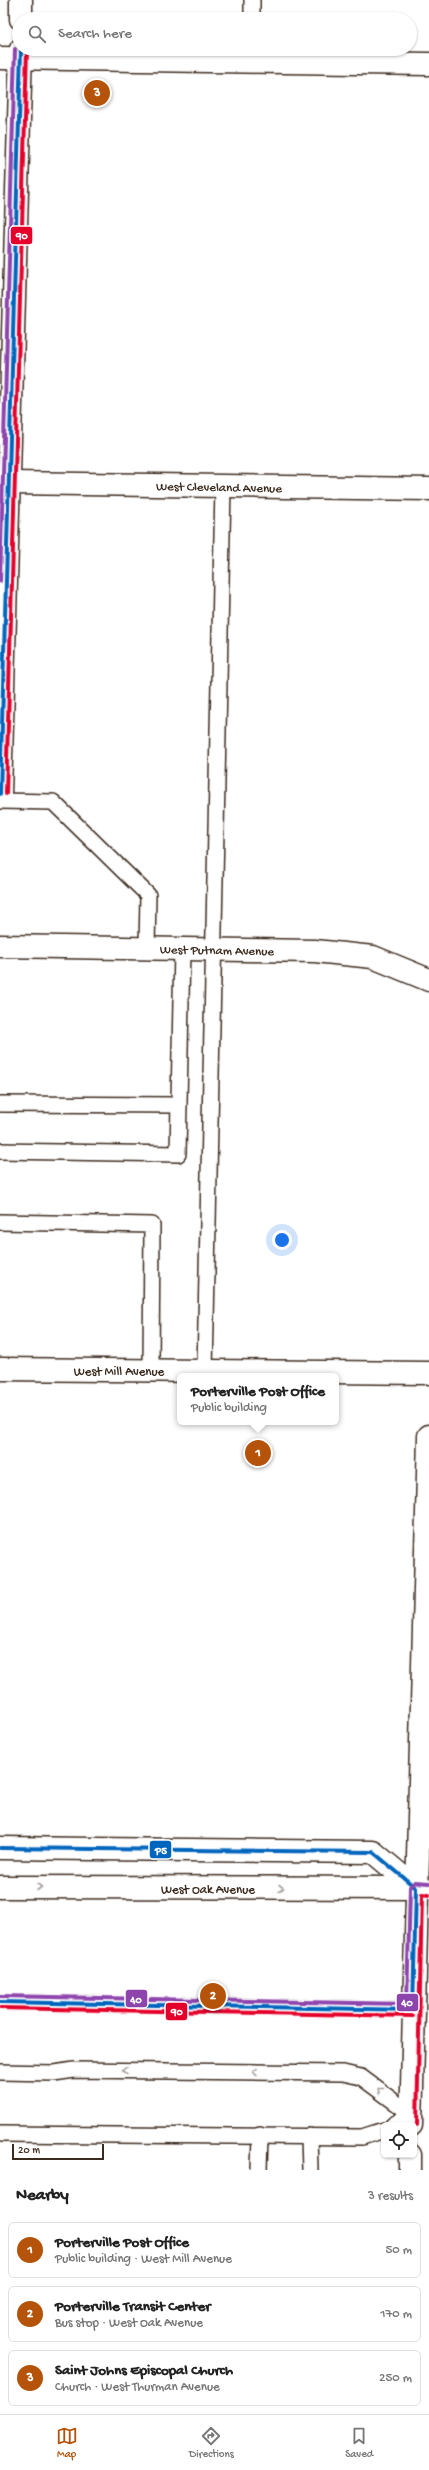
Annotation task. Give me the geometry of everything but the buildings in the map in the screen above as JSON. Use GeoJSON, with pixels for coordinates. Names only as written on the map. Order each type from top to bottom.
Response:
{"type":"FeatureCollection","features":[{"type":"Feature","properties":{"kind":"street"},"geometry":{"type":"LineString","coordinates":[[21,0],[21,12]]}},
{"type":"Feature","properties":{"kind":"street"},"geometry":{"type":"LineString","coordinates":[[0,794],[14,56]]}},
{"type":"Feature","properties":{"kind":"street"},"geometry":{"type":"LineString","coordinates":[[252,56],[429,64]]}},
{"type":"Feature","properties":{"kind":"street","name":"West Cleveland Avenue"},"geometry":{"type":"LineString","coordinates":[[5,483],[429,489]]}},
{"type":"Feature","properties":{"kind":"street","name":"West Putnam Avenue"},"geometry":{"type":"LineString","coordinates":[[0,946],[315,951],[373,958],[429,980]]}},
{"type":"Feature","properties":{"kind":"street","name":"West Mill Avenue"},"geometry":{"type":"LineString","coordinates":[[0,1370],[429,1373]]}},
{"type":"Feature","properties":{"kind":"street"},"geometry":{"type":"LineString","coordinates":[[405,2121],[422,1888],[429,1436]]}},
{"type":"Feature","properties":{"kind":"street"},"geometry":{"type":"LineString","coordinates":[[0,1848],[373,1852],[422,1888]]}},
{"type":"Feature","properties":{"kind":"street","name":"West Oak Avenue"},"geometry":{"type":"LineString","coordinates":[[0,1887],[422,1888]]}},
{"type":"Feature","properties":{"kind":"street"},"geometry":{"type":"LineString","coordinates":[[410,2158],[410,2170]]}},
{"type":"Feature","properties":{"kind":"lane"},"geometry":{"type":"LineString","coordinates":[[252,0],[252,12]]}},
{"type":"Feature","properties":{"kind":"lane"},"geometry":{"type":"LineString","coordinates":[[205,1371],[215,949],[223,486]]}},
{"type":"Feature","properties":{"kind":"lane"},"geometry":{"type":"LineString","coordinates":[[0,801],[53,802],[148,895],[147,948]]}},
{"type":"Feature","properties":{"kind":"lane"},"geometry":{"type":"LineString","coordinates":[[0,1151],[178,1154],[182,949]]}},
{"type":"Feature","properties":{"kind":"lane"},"geometry":{"type":"LineString","coordinates":[[0,1104],[179,1104]]}},
{"type":"Feature","properties":{"kind":"lane"},"geometry":{"type":"LineString","coordinates":[[0,1222],[152,1225],[151,1370]]}},
{"type":"Feature","properties":{"kind":"lane"},"geometry":{"type":"LineString","coordinates":[[0,2002],[413,2010]]}},
{"type":"Feature","properties":{"kind":"lane"},"geometry":{"type":"LineString","coordinates":[[0,2072],[54,2073],[74,2070],[343,2073],[361,2077],[405,2121]]}},
{"type":"Feature","properties":{"kind":"lane"},"geometry":{"type":"LineString","coordinates":[[0,2134],[362,2137],[381,2131]]}},
{"type":"Feature","properties":{"kind":"lane"},"geometry":{"type":"LineString","coordinates":[[259,2170],[260,2135]]}},
{"type":"Feature","properties":{"kind":"lane"},"geometry":{"type":"LineString","coordinates":[[309,2136],[310,2170]]}},
{"type":"Feature","properties":{"kind":"transit line","name":"40"},"geometry":{"type":"LineString","coordinates":[[0,581],[15,56]]}},
{"type":"Feature","properties":{"kind":"transit line","name":"P5"},"geometry":{"type":"LineString","coordinates":[[0,794],[21,56]]}},
{"type":"Feature","properties":{"kind":"transit line","name":"90"},"geometry":{"type":"LineString","coordinates":[[6,794],[27,56]]}},
{"type":"Feature","properties":{"kind":"transit line","name":"P5"},"geometry":{"type":"LineString","coordinates":[[0,1848],[373,1852],[416,1888],[413,2010],[0,2002]]}},
{"type":"Feature","properties":{"kind":"transit line","name":"40"},"geometry":{"type":"LineString","coordinates":[[0,1996],[407,2004],[410,1887],[415,1882],[429,1883]]}},
{"type":"Feature","properties":{"kind":"transit line","name":"90"},"geometry":{"type":"LineString","coordinates":[[417,2125],[422,1894],[429,1895]]}},
{"type":"Feature","properties":{"kind":"transit line","name":"90"},"geometry":{"type":"LineString","coordinates":[[0,2008],[413,2016]]}},
{"type":"Feature","properties":{"kind":"place","name":"Saint Johns Episcopal Church"},"geometry":{"type":"Point","coordinates":[97,93]}},
{"type":"Feature","properties":{"kind":"place","name":"Porterville Post Office"},"geometry":{"type":"Point","coordinates":[258,1453]}},
{"type":"Feature","properties":{"kind":"place","name":"Porterville Transit Center"},"geometry":{"type":"Point","coordinates":[213,1996]}}]}
